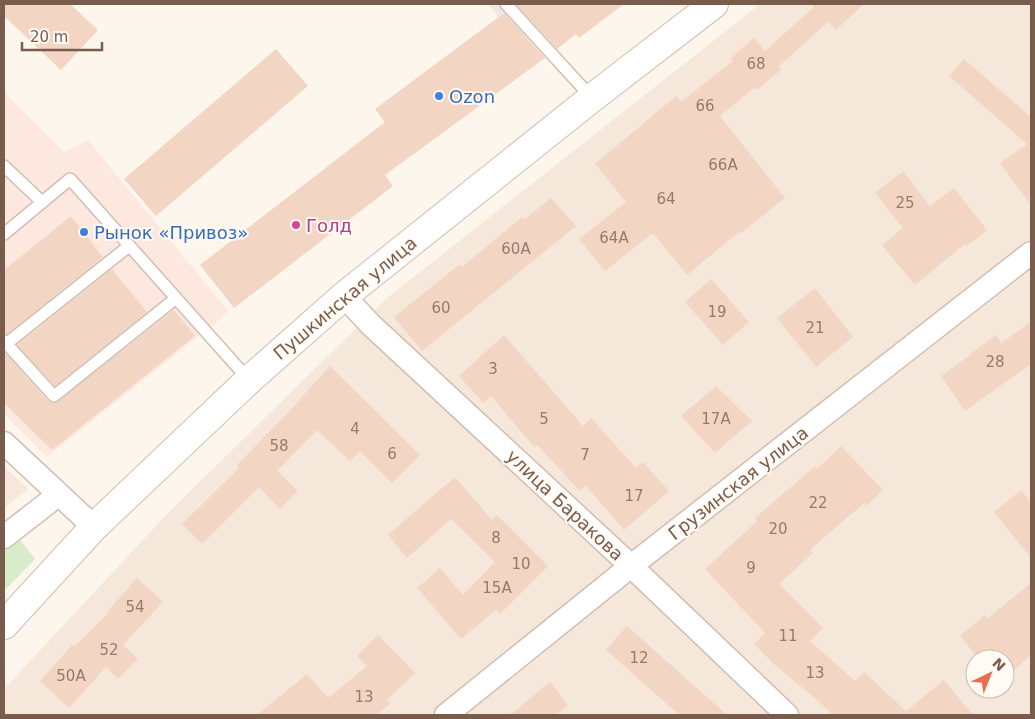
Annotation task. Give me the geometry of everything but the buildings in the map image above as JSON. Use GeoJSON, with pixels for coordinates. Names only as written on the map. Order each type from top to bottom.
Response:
{"type":"FeatureCollection","features":[{"type":"Feature","properties":{"kind":"street","name":"Пушкинская улица"},"geometry":{"type":"LineString","coordinates":[[4,625],[94,527],[249,380],[344,296],[592,98],[714,4]]}},
{"type":"Feature","properties":{"kind":"street","name":"Грузинская улица"},"geometry":{"type":"LineString","coordinates":[[446,715],[631,566],[1031,253]]}},
{"type":"Feature","properties":{"kind":"street","name":"улица Баракова"},"geometry":{"type":"LineString","coordinates":[[344,296],[378,332],[631,566],[787,715]]}},
{"type":"Feature","properties":{"kind":"street"},"geometry":{"type":"LineString","coordinates":[[4,443],[94,527]]}},
{"type":"Feature","properties":{"kind":"street"},"geometry":{"type":"LineString","coordinates":[[4,537],[58,495]]}},
{"type":"Feature","properties":{"kind":"lane"},"geometry":{"type":"LineString","coordinates":[[506,4],[592,98]]}},
{"type":"Feature","properties":{"kind":"lane"},"geometry":{"type":"LineString","coordinates":[[4,166],[42,202]]}},
{"type":"Feature","properties":{"kind":"lane"},"geometry":{"type":"LineString","coordinates":[[4,234],[70,178],[249,380]]}},
{"type":"Feature","properties":{"kind":"lane"},"geometry":{"type":"LineString","coordinates":[[129,246],[5,343],[54,396],[175,298]]}},
{"type":"Feature","properties":{"kind":"shaded area"},"geometry":{"type":"Polygon","coordinates":[[[488,4],[527,4],[543,24],[518,41],[488,4]]]}},
{"type":"Feature","properties":{"kind":"shaded area"},"geometry":{"type":"Polygon","coordinates":[[[760,4],[1031,4],[1031,715],[4,715],[4,689],[167,514],[387,298],[760,4]]]}},
{"type":"Feature","properties":{"kind":"shaded area","name":"Рынок «Привоз»"},"geometry":{"type":"Polygon","coordinates":[[[4,92],[64,152],[88,140],[229,312],[47,457],[4,414],[4,92]]]}},
{"type":"Feature","properties":{"kind":"shaded area"},"geometry":{"type":"Polygon","coordinates":[[[4,466],[28,489],[4,508],[4,466]]]}},
{"type":"Feature","properties":{"kind":"green space"},"geometry":{"type":"Polygon","coordinates":[[[12,529],[35,559],[4,591],[4,535],[12,529]]]}},
{"type":"Feature","properties":{"kind":"place","name":"Ozon"},"geometry":{"type":"Point","coordinates":[439,96]}},
{"type":"Feature","properties":{"kind":"place","name":"Голд"},"geometry":{"type":"Point","coordinates":[296,225]}},
{"type":"Feature","properties":{"kind":"place","name":"Рынок «Привоз»"},"geometry":{"type":"Point","coordinates":[84,232]}}]}
